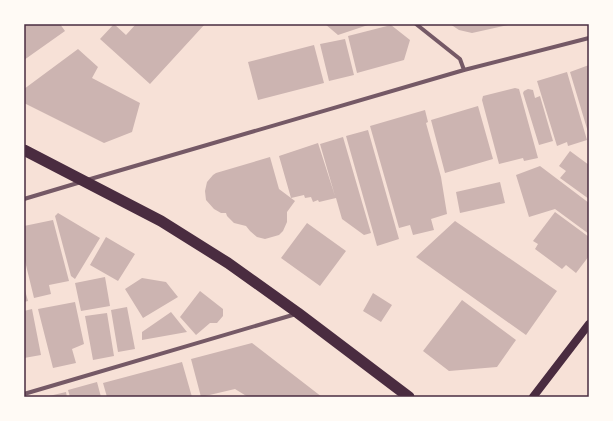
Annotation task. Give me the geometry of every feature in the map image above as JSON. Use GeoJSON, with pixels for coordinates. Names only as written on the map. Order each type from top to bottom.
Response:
{"type":"FeatureCollection","features":[{"type":"Feature","properties":{"kind":"highway"},"geometry":{"type":"LineString","coordinates":[[24,150],[161,221],[228,263],[298,313],[409,397]]}},
{"type":"Feature","properties":{"kind":"main road"},"geometry":{"type":"LineString","coordinates":[[533,397],[589,324]]}},
{"type":"Feature","properties":{"kind":"street"},"geometry":{"type":"LineString","coordinates":[[416,24],[460,59],[464,70]]}},
{"type":"Feature","properties":{"kind":"street"},"geometry":{"type":"LineString","coordinates":[[24,199],[464,70],[589,38]]}},
{"type":"Feature","properties":{"kind":"street"},"geometry":{"type":"LineString","coordinates":[[24,394],[298,313]]}},
{"type":"Feature","properties":{"kind":"building"},"geometry":{"type":"Polygon","coordinates":[[[24,24],[60,24],[65,31],[24,60],[24,24]]]}},
{"type":"Feature","properties":{"kind":"building"},"geometry":{"type":"Polygon","coordinates":[[[114,24],[126,35],[136,24],[205,24],[150,84],[100,39],[114,24]]]}},
{"type":"Feature","properties":{"kind":"building"},"geometry":{"type":"Polygon","coordinates":[[[325,24],[371,24],[338,35],[325,24]]]}},
{"type":"Feature","properties":{"kind":"building"},"geometry":{"type":"Polygon","coordinates":[[[450,24],[508,25],[472,33],[459,30],[450,24]]]}},
{"type":"Feature","properties":{"kind":"building"},"geometry":{"type":"Polygon","coordinates":[[[391,25],[410,40],[404,60],[357,73],[348,36],[391,25]]]}},
{"type":"Feature","properties":{"kind":"building"},"geometry":{"type":"Polygon","coordinates":[[[345,39],[354,75],[329,81],[320,44],[345,39]]]}},
{"type":"Feature","properties":{"kind":"building"},"geometry":{"type":"Polygon","coordinates":[[[314,45],[324,83],[258,100],[248,62],[314,45]]]}},
{"type":"Feature","properties":{"kind":"building"},"geometry":{"type":"Polygon","coordinates":[[[78,49],[98,67],[92,78],[140,103],[132,132],[104,143],[24,103],[24,89],[78,49]]]}},
{"type":"Feature","properties":{"kind":"building"},"geometry":{"type":"Polygon","coordinates":[[[589,65],[589,132],[588,132],[570,72],[589,65]]]}},
{"type":"Feature","properties":{"kind":"building"},"geometry":{"type":"Polygon","coordinates":[[[567,72],[587,140],[568,146],[567,142],[557,146],[537,81],[567,72]]]}},
{"type":"Feature","properties":{"kind":"building"},"geometry":{"type":"Polygon","coordinates":[[[515,88],[519,89],[538,158],[524,161],[523,158],[499,164],[482,100],[483,96],[515,88]]]}},
{"type":"Feature","properties":{"kind":"building"},"geometry":{"type":"Polygon","coordinates":[[[528,89],[533,90],[535,98],[540,96],[553,141],[539,145],[523,93],[528,89]]]}},
{"type":"Feature","properties":{"kind":"building"},"geometry":{"type":"Polygon","coordinates":[[[478,106],[493,159],[445,173],[431,120],[478,106]]]}},
{"type":"Feature","properties":{"kind":"building"},"geometry":{"type":"Polygon","coordinates":[[[425,110],[428,122],[426,123],[441,177],[447,214],[431,219],[434,230],[413,235],[410,225],[399,228],[370,126],[425,110]]]}},
{"type":"Feature","properties":{"kind":"building"},"geometry":{"type":"Polygon","coordinates":[[[368,130],[399,239],[377,246],[346,136],[368,130]]]}},
{"type":"Feature","properties":{"kind":"building"},"geometry":{"type":"Polygon","coordinates":[[[343,137],[371,233],[364,235],[342,219],[336,198],[313,202],[311,197],[305,198],[304,195],[291,198],[279,156],[318,143],[335,196],[320,144],[343,137]]]}},
{"type":"Feature","properties":{"kind":"building"},"geometry":{"type":"Polygon","coordinates":[[[570,151],[589,165],[589,199],[560,178],[566,171],[559,166],[570,151]]]}},
{"type":"Feature","properties":{"kind":"building"},"geometry":{"type":"Polygon","coordinates":[[[270,157],[279,189],[295,201],[287,212],[287,222],[283,231],[279,235],[265,239],[257,237],[246,226],[234,223],[226,213],[221,213],[214,209],[206,200],[205,191],[207,182],[216,173],[270,157]]]}},
{"type":"Feature","properties":{"kind":"building"},"geometry":{"type":"Polygon","coordinates":[[[540,166],[589,203],[589,234],[555,209],[529,217],[516,175],[540,166]]]}},
{"type":"Feature","properties":{"kind":"building"},"geometry":{"type":"Polygon","coordinates":[[[500,182],[505,203],[460,213],[456,192],[500,182]]]}},
{"type":"Feature","properties":{"kind":"building"},"geometry":{"type":"Polygon","coordinates":[[[555,212],[589,237],[589,256],[576,273],[566,265],[562,269],[535,249],[538,244],[533,241],[555,212]]]}},
{"type":"Feature","properties":{"kind":"building"},"geometry":{"type":"Polygon","coordinates":[[[58,213],[100,238],[75,279],[71,276],[55,216],[58,213]]]}},
{"type":"Feature","properties":{"kind":"building"},"geometry":{"type":"Polygon","coordinates":[[[53,220],[69,281],[49,285],[51,294],[34,298],[24,257],[24,226],[53,220]]]}},
{"type":"Feature","properties":{"kind":"building"},"geometry":{"type":"Polygon","coordinates":[[[455,221],[557,291],[526,335],[416,257],[455,221]]]}},
{"type":"Feature","properties":{"kind":"building"},"geometry":{"type":"Polygon","coordinates":[[[307,223],[346,251],[320,286],[281,258],[307,223]]]}},
{"type":"Feature","properties":{"kind":"building"},"geometry":{"type":"Polygon","coordinates":[[[106,237],[135,254],[118,281],[90,265],[106,237]]]}},
{"type":"Feature","properties":{"kind":"building"},"geometry":{"type":"Polygon","coordinates":[[[105,277],[110,306],[81,311],[75,283],[105,277]]]}},
{"type":"Feature","properties":{"kind":"building"},"geometry":{"type":"Polygon","coordinates":[[[142,278],[166,282],[178,297],[143,318],[125,289],[142,278]]]}},
{"type":"Feature","properties":{"kind":"building"},"geometry":{"type":"Polygon","coordinates":[[[24,287],[28,301],[24,302],[24,287]]]}},
{"type":"Feature","properties":{"kind":"building"},"geometry":{"type":"Polygon","coordinates":[[[200,291],[223,309],[223,316],[217,323],[210,323],[196,335],[180,317],[200,291]]]}},
{"type":"Feature","properties":{"kind":"building"},"geometry":{"type":"Polygon","coordinates":[[[373,293],[392,305],[381,322],[363,311],[373,293]]]}},
{"type":"Feature","properties":{"kind":"building"},"geometry":{"type":"Polygon","coordinates":[[[462,300],[516,340],[497,367],[449,371],[423,351],[462,300]]]}},
{"type":"Feature","properties":{"kind":"building"},"geometry":{"type":"Polygon","coordinates":[[[75,302],[84,344],[72,349],[76,363],[53,368],[38,309],[75,302]]]}},
{"type":"Feature","properties":{"kind":"building"},"geometry":{"type":"Polygon","coordinates":[[[127,307],[135,349],[118,352],[111,310],[127,307]]]}},
{"type":"Feature","properties":{"kind":"building"},"geometry":{"type":"Polygon","coordinates":[[[32,309],[41,355],[24,358],[24,311],[32,309]]]}},
{"type":"Feature","properties":{"kind":"building"},"geometry":{"type":"Polygon","coordinates":[[[171,312],[187,332],[142,340],[142,332],[171,312]]]}},
{"type":"Feature","properties":{"kind":"building"},"geometry":{"type":"Polygon","coordinates":[[[107,313],[114,356],[93,360],[85,316],[107,313]]]}},
{"type":"Feature","properties":{"kind":"building"},"geometry":{"type":"Polygon","coordinates":[[[252,343],[322,397],[248,397],[235,389],[201,397],[191,359],[252,343]]]}},
{"type":"Feature","properties":{"kind":"building"},"geometry":{"type":"Polygon","coordinates":[[[182,362],[192,397],[107,397],[103,383],[182,362]]]}},
{"type":"Feature","properties":{"kind":"building"},"geometry":{"type":"Polygon","coordinates":[[[97,382],[101,397],[70,397],[68,390],[97,382]]]}},
{"type":"Feature","properties":{"kind":"building"},"geometry":{"type":"Polygon","coordinates":[[[66,392],[67,397],[49,397],[49,396],[66,392]]]}}]}
